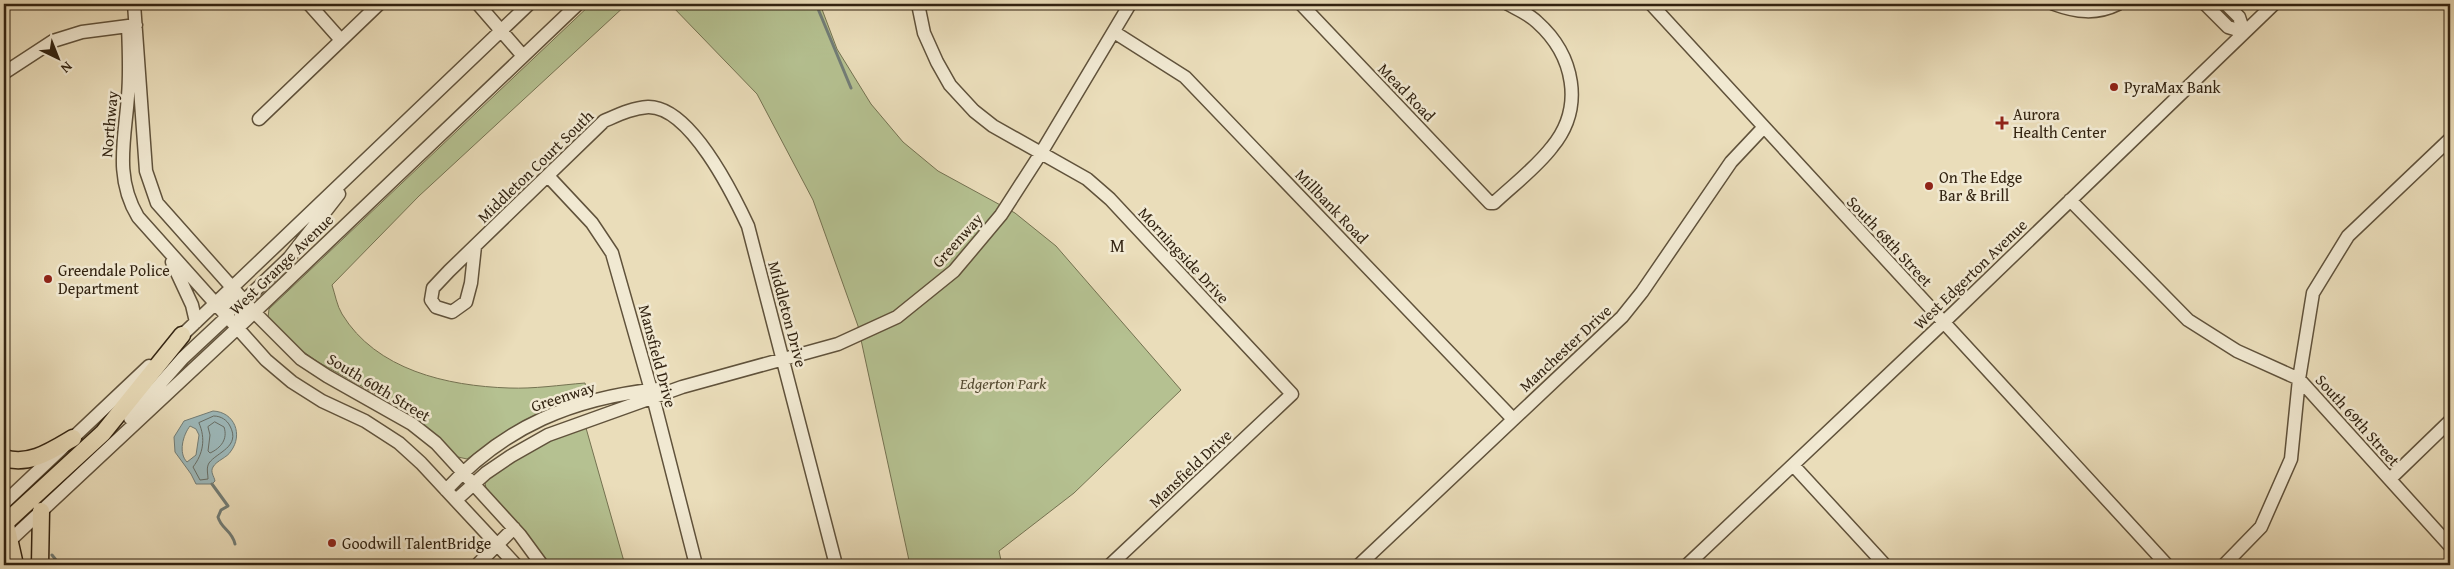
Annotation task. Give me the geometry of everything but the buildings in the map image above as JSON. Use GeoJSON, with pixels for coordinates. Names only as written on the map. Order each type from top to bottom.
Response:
{"type":"FeatureCollection","features":[{"type":"Feature","properties":{"kind":"main road"},"geometry":{"type":"LineString","coordinates":[[15,565],[5,531],[102,433],[182,335]]}},
{"type":"Feature","properties":{"kind":"main road"},"geometry":{"type":"LineString","coordinates":[[4,458],[13,462],[44,455],[72,438]]}},
{"type":"Feature","properties":{"kind":"main road"},"geometry":{"type":"LineString","coordinates":[[40,511],[40,565]]}},
{"type":"Feature","properties":{"kind":"street","name":"Northway"},"geometry":{"type":"LineString","coordinates":[[130,4],[146,171],[150,188],[157,203],[167,216],[232,288]]}},
{"type":"Feature","properties":{"kind":"street","name":"Northway"},"geometry":{"type":"LineString","coordinates":[[134,4],[122,168],[132,207],[146,228],[216,303]]}},
{"type":"Feature","properties":{"kind":"street"},"geometry":{"type":"LineString","coordinates":[[309,4],[341,40]]}},
{"type":"Feature","properties":{"kind":"street"},"geometry":{"type":"LineString","coordinates":[[258,119],[379,4]]}},
{"type":"Feature","properties":{"kind":"street"},"geometry":{"type":"LineString","coordinates":[[478,4],[502,30],[522,56]]}},
{"type":"Feature","properties":{"kind":"street","name":"West Grange Avenue"},"geometry":{"type":"LineString","coordinates":[[4,503],[529,4]]}},
{"type":"Feature","properties":{"kind":"street","name":"West Grange Avenue"},"geometry":{"type":"LineString","coordinates":[[5,531],[40,511],[238,328],[578,4]]}},
{"type":"Feature","properties":{"kind":"street","name":"Morningside Drive"},"geometry":{"type":"LineString","coordinates":[[918,4],[924,33],[950,85],[974,111],[993,126],[1087,179],[1110,199],[1292,394]]}},
{"type":"Feature","properties":{"kind":"street","name":"Greenway"},"geometry":{"type":"LineString","coordinates":[[446,490],[463,472],[498,442],[543,417],[578,404],[652,394],[783,360],[838,344],[897,317],[954,271],[1001,214],[1041,154],[1130,4]]}},
{"type":"Feature","properties":{"kind":"street","name":"Mead Road"},"geometry":{"type":"LineString","coordinates":[[1301,4],[1490,202],[1494,203],[1552,148],[1566,126],[1572,108],[1572,83],[1566,59],[1555,40],[1536,20],[1508,4]]}},
{"type":"Feature","properties":{"kind":"street"},"geometry":{"type":"LineString","coordinates":[[2054,4],[2092,12],[2118,4]]}},
{"type":"Feature","properties":{"kind":"street"},"geometry":{"type":"LineString","coordinates":[[2205,4],[2228,27],[2244,32]]}},
{"type":"Feature","properties":{"kind":"street"},"geometry":{"type":"LineString","coordinates":[[2226,4],[2239,17],[2244,32]]}},
{"type":"Feature","properties":{"kind":"street","name":"West Edgerton Avenue"},"geometry":{"type":"LineString","coordinates":[[1687,565],[1943,323],[2274,4]]}},
{"type":"Feature","properties":{"kind":"street","name":"South 68th Street"},"geometry":{"type":"LineString","coordinates":[[1659,6],[1763,128],[2167,565]]}},
{"type":"Feature","properties":{"kind":"street"},"geometry":{"type":"LineString","coordinates":[[4,73],[53,41],[82,32],[132,26]]}},
{"type":"Feature","properties":{"kind":"street","name":"Millbank Road"},"geometry":{"type":"LineString","coordinates":[[1114,32],[1185,77],[1513,419]]}},
{"type":"Feature","properties":{"kind":"street","name":"Middleton Court South"},"geometry":{"type":"LineString","coordinates":[[475,246],[471,284],[466,302],[452,312],[436,307],[430,300],[433,288],[475,246],[604,121],[628,111],[650,107]]}},
{"type":"Feature","properties":{"kind":"street","name":"Middleton Drive"},"geometry":{"type":"LineString","coordinates":[[650,107],[674,116],[694,135],[726,181],[748,226],[836,565]]}},
{"type":"Feature","properties":{"kind":"street","name":"Manchester Drive"},"geometry":{"type":"LineString","coordinates":[[1360,565],[1622,318],[1642,292],[1731,162],[1763,128]]}},
{"type":"Feature","properties":{"kind":"street"},"geometry":{"type":"LineString","coordinates":[[2224,565],[2261,527],[2291,459],[2299,380],[2313,293],[2348,236],[2450,139]]}},
{"type":"Feature","properties":{"kind":"street"},"geometry":{"type":"LineString","coordinates":[[238,328],[244,301],[289,258],[367,159]]}},
{"type":"Feature","properties":{"kind":"street","name":"Mansfield Drive"},"geometry":{"type":"LineString","coordinates":[[548,176],[592,223],[612,253],[652,394],[696,565]]}},
{"type":"Feature","properties":{"kind":"street","name":"South 69th Street"},"geometry":{"type":"LineString","coordinates":[[2070,200],[2188,320],[2237,351],[2299,380],[2450,546]]}},
{"type":"Feature","properties":{"kind":"street"},"geometry":{"type":"LineString","coordinates":[[163,247],[177,271],[192,305],[196,322]]}},
{"type":"Feature","properties":{"kind":"street"},"geometry":{"type":"LineString","coordinates":[[103,453],[170,372],[228,316],[232,288]]}},
{"type":"Feature","properties":{"kind":"street","name":"South 60th Street"},"geometry":{"type":"LineString","coordinates":[[232,288],[301,359],[327,376],[412,424],[436,443],[514,528],[542,565]]}},
{"type":"Feature","properties":{"kind":"street"},"geometry":{"type":"LineString","coordinates":[[216,303],[266,360],[292,382],[322,401],[365,421],[387,435],[421,464],[516,565]]}},
{"type":"Feature","properties":{"kind":"street","name":"Greenway"},"geometry":{"type":"LineString","coordinates":[[456,500],[474,484],[530,443],[652,394]]}},
{"type":"Feature","properties":{"kind":"street","name":"Mansfield Drive"},"geometry":{"type":"LineString","coordinates":[[1118,563],[1292,394]]}},
{"type":"Feature","properties":{"kind":"street"},"geometry":{"type":"LineString","coordinates":[[2390,478],[2450,421]]}},
{"type":"Feature","properties":{"kind":"street"},"geometry":{"type":"LineString","coordinates":[[1793,465],[1885,565]]}},
{"type":"Feature","properties":{"kind":"street"},"geometry":{"type":"LineString","coordinates":[[477,565],[514,528]]}},
{"type":"Feature","properties":{"kind":"green space"},"geometry":{"type":"Polygon","coordinates":[[[591,4],[627,4],[419,196],[332,285],[340,311],[356,333],[374,349],[393,361],[415,371],[438,378],[485,387],[528,388],[585,383],[588,396],[525,422],[467,459],[458,457],[423,424],[396,405],[318,362],[301,350],[268,318],[269,309],[591,4]]]}},
{"type":"Feature","properties":{"kind":"green space","name":"Edgerton Park"},"geometry":{"type":"Polygon","coordinates":[[[670,4],[820,4],[837,49],[871,104],[903,142],[938,171],[1015,213],[1056,246],[1181,390],[1074,493],[999,551],[1002,565],[910,565],[858,326],[813,200],[757,94],[670,4]]]}},
{"type":"Feature","properties":{"kind":"green space"},"geometry":{"type":"Polygon","coordinates":[[[586,428],[625,565],[550,565],[526,532],[486,488],[485,483],[494,474],[518,457],[560,437],[586,428]]]}},
{"type":"Feature","properties":{"kind":"water"},"geometry":{"type":"Polygon","coordinates":[[[213,411],[227,415],[235,425],[235,445],[213,467],[212,472],[215,481],[212,484],[196,484],[175,452],[174,437],[184,421],[213,411]],[[190,426],[185,434],[182,449],[187,462],[196,455],[199,435],[196,429],[190,426]]]}},
{"type":"Feature","properties":{"kind":"waterway"},"geometry":{"type":"LineString","coordinates":[[816,4],[851,88]]}},
{"type":"Feature","properties":{"kind":"waterway"},"geometry":{"type":"LineString","coordinates":[[212,484],[228,506],[221,510],[218,517],[219,521],[234,539],[235,544]]}},
{"type":"Feature","properties":{"kind":"waterway"},"geometry":{"type":"LineString","coordinates":[[52,555],[60,565]]}},
{"type":"Feature","properties":{"kind":"place","name":"PyraMax Bank"},"geometry":{"type":"Point","coordinates":[2114,87]}},
{"type":"Feature","properties":{"kind":"place","name":"Aurora Health Center"},"geometry":{"type":"Point","coordinates":[2002,123]}},
{"type":"Feature","properties":{"kind":"place","name":"On The Edge Bar & Brill"},"geometry":{"type":"Point","coordinates":[1929,186]}},
{"type":"Feature","properties":{"kind":"place","name":"Greendale Police Department"},"geometry":{"type":"Point","coordinates":[48,279]}},
{"type":"Feature","properties":{"kind":"place","name":"Goodwill TalentBridge"},"geometry":{"type":"Point","coordinates":[332,543]}},
{"type":"Feature","properties":{"kind":"district","name":"M"},"geometry":{"type":"Point","coordinates":[1118,246]}}]}
